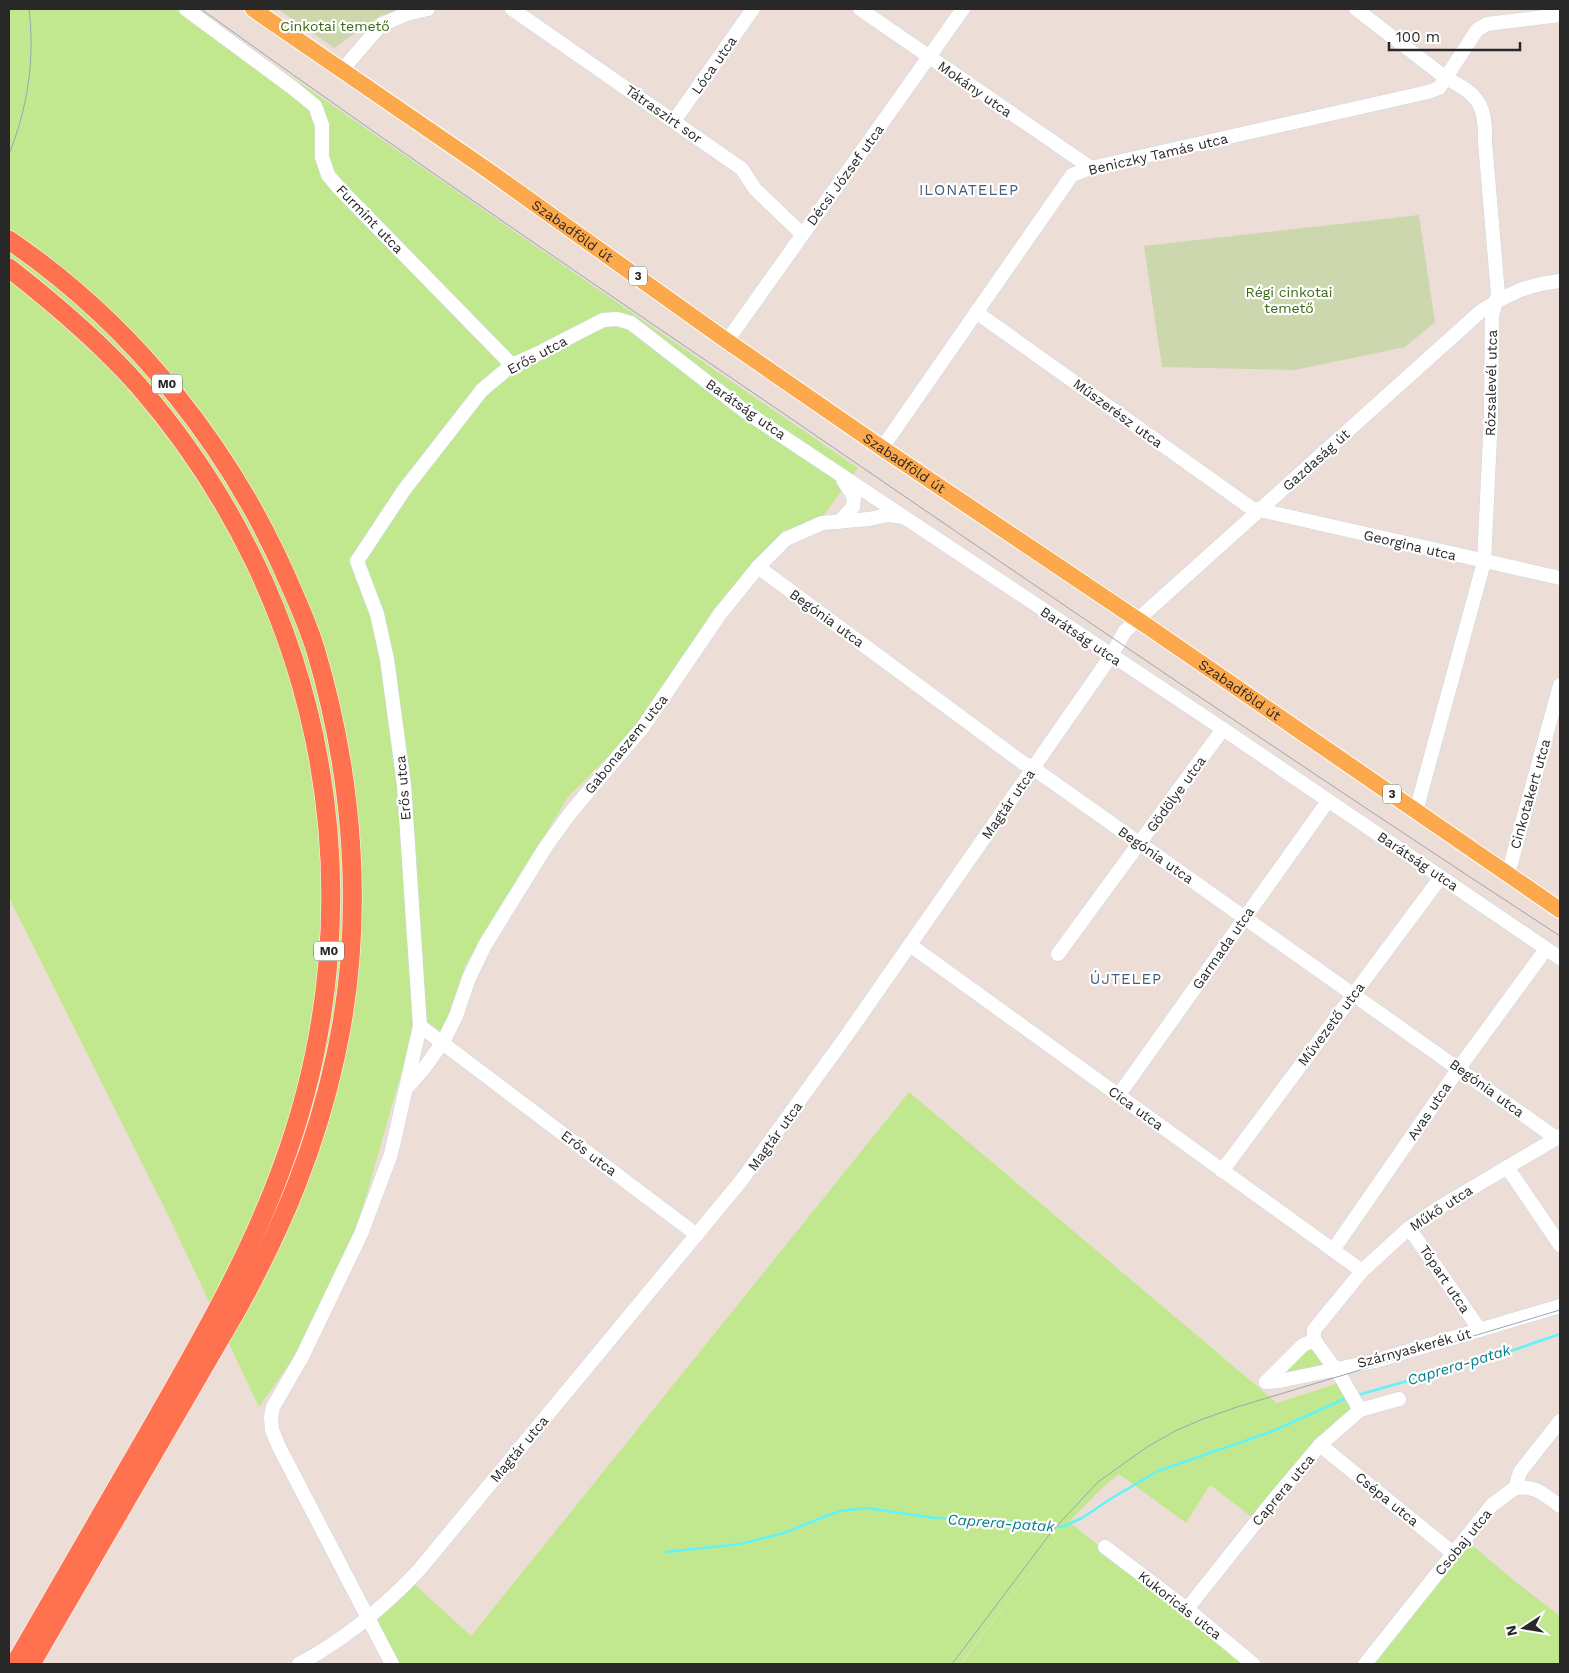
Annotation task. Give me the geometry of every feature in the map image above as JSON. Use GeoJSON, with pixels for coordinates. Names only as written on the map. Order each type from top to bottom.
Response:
{"type":"FeatureCollection","features":[{"type":"Feature","properties":{"kind":"highway","name":"M0"},"geometry":{"type":"LineString","coordinates":[[9,240],[75,290],[117,329],[147,361],[210,439],[259,519],[281,564],[314,645],[330,704],[340,758],[348,820],[352,894],[352,926],[346,991],[336,1053],[320,1121],[288,1208],[265,1258],[238,1306],[31,1664]]}},
{"type":"Feature","properties":{"kind":"highway","name":"M0"},"geometry":{"type":"LineString","coordinates":[[9,268],[44,295],[90,335],[130,376],[157,408],[206,476],[254,560],[286,636],[310,716],[322,781],[331,878],[330,947],[317,1042],[298,1121],[277,1181],[237,1272],[199,1345],[15,1664]]}},
{"type":"Feature","properties":{"kind":"main road","name":"Szabadföld út"},"geometry":{"type":"LineString","coordinates":[[253,9],[882,448],[1138,620],[1560,910]]}},
{"type":"Feature","properties":{"kind":"street","name":"Furmint utca"},"geometry":{"type":"LineString","coordinates":[[186,9],[315,106],[322,125],[322,157],[328,175],[512,365]]}},
{"type":"Feature","properties":{"kind":"street"},"geometry":{"type":"LineString","coordinates":[[342,70],[381,25],[406,14],[428,9]]}},
{"type":"Feature","properties":{"kind":"street","name":"Tátraszirt sor"},"geometry":{"type":"LineString","coordinates":[[512,9],[742,169],[755,188],[802,234]]}},
{"type":"Feature","properties":{"kind":"street","name":"Lóca utca"},"geometry":{"type":"LineString","coordinates":[[674,121],[753,9]]}},
{"type":"Feature","properties":{"kind":"street","name":"Mokány utca"},"geometry":{"type":"LineString","coordinates":[[860,9],[1091,168]]}},
{"type":"Feature","properties":{"kind":"street","name":"Décsi József utca"},"geometry":{"type":"LineString","coordinates":[[727,341],[963,9]]}},
{"type":"Feature","properties":{"kind":"street","name":"Rózsalevél utca"},"geometry":{"type":"LineString","coordinates":[[1356,9],[1446,78],[1461,86],[1478,101],[1486,121],[1485,142],[1498,294],[1492,316],[1491,417],[1484,562],[1416,811]]}},
{"type":"Feature","properties":{"kind":"street"},"geometry":{"type":"LineString","coordinates":[[1446,78],[1451,67],[1477,30],[1487,24],[1560,15]]}},
{"type":"Feature","properties":{"kind":"street","name":"Beniczky Tamás utca"},"geometry":{"type":"LineString","coordinates":[[882,448],[1072,175],[1091,168],[1428,92],[1439,88],[1446,78]]}},
{"type":"Feature","properties":{"kind":"street","name":"Gazdaság út"},"geometry":{"type":"LineString","coordinates":[[1138,620],[1468,322],[1508,294],[1526,287],[1560,281]]}},
{"type":"Feature","properties":{"kind":"street","name":"Műszerész utca"},"geometry":{"type":"LineString","coordinates":[[976,312],[1247,506],[1260,510]]}},
{"type":"Feature","properties":{"kind":"street","name":"Barátság utca"},"geometry":{"type":"LineString","coordinates":[[603,320],[618,319],[631,323],[746,412],[1223,730],[1560,958]]}},
{"type":"Feature","properties":{"kind":"street","name":"Erős utca"},"geometry":{"type":"LineString","coordinates":[[603,320],[512,365],[482,390],[404,490],[357,561],[379,623],[387,659],[404,785],[420,1026],[697,1235]]}},
{"type":"Feature","properties":{"kind":"street"},"geometry":{"type":"LineString","coordinates":[[839,474],[854,497],[853,507],[839,522]]}},
{"type":"Feature","properties":{"kind":"street","name":"Georgina utca"},"geometry":{"type":"LineString","coordinates":[[1260,510],[1560,578]]}},
{"type":"Feature","properties":{"kind":"street","name":"Gabonaszem utca"},"geometry":{"type":"LineString","coordinates":[[406,1089],[443,1042],[456,1016],[469,978],[485,946],[545,848],[571,812],[643,727],[720,614],[758,568],[786,539],[822,524],[888,515],[904,517]]}},
{"type":"Feature","properties":{"kind":"street","name":"Begónia utca"},"geometry":{"type":"LineString","coordinates":[[758,568],[1023,763],[1033,768],[1558,1137]]}},
{"type":"Feature","properties":{"kind":"street","name":"Magtár utca"},"geometry":{"type":"LineString","coordinates":[[299,1664],[340,1639],[368,1618],[389,1600],[418,1570],[697,1235],[759,1157],[910,945],[1111,656],[1125,631],[1138,620]]}},
{"type":"Feature","properties":{"kind":"street","name":"Cinkotakert utca"},"geometry":{"type":"LineString","coordinates":[[1508,874],[1560,685]]}},
{"type":"Feature","properties":{"kind":"street","name":"Gödölye utca"},"geometry":{"type":"LineString","coordinates":[[1058,954],[1223,730]]}},
{"type":"Feature","properties":{"kind":"street","name":"Garmada utca"},"geometry":{"type":"LineString","coordinates":[[1118,1096],[1328,801]]}},
{"type":"Feature","properties":{"kind":"street","name":"Művezető utca"},"geometry":{"type":"LineString","coordinates":[[1222,1171],[1441,877]]}},
{"type":"Feature","properties":{"kind":"street","name":"Cica utca"},"geometry":{"type":"LineString","coordinates":[[910,945],[1362,1272]]}},
{"type":"Feature","properties":{"kind":"street","name":"Avas utca"},"geometry":{"type":"LineString","coordinates":[[1333,1250],[1458,1068],[1546,949]]}},
{"type":"Feature","properties":{"kind":"street"},"geometry":{"type":"LineString","coordinates":[[392,1664],[279,1447],[272,1430],[271,1417],[277,1398],[302,1357],[361,1234],[391,1154],[420,1026]]}},
{"type":"Feature","properties":{"kind":"street","name":"Műkő utca"},"geometry":{"type":"LineString","coordinates":[[1314,1340],[1314,1330],[1362,1272],[1410,1228],[1440,1207],[1558,1137]]}},
{"type":"Feature","properties":{"kind":"street"},"geometry":{"type":"LineString","coordinates":[[1507,1167],[1560,1245]]}},
{"type":"Feature","properties":{"kind":"street","name":"Tópart utca"},"geometry":{"type":"LineString","coordinates":[[1410,1228],[1480,1330]]}},
{"type":"Feature","properties":{"kind":"street","name":"Szárnyaskerék út"},"geometry":{"type":"LineString","coordinates":[[1314,1340],[1303,1345],[1266,1382],[1280,1381],[1375,1361],[1560,1306]]}},
{"type":"Feature","properties":{"kind":"street"},"geometry":{"type":"LineString","coordinates":[[1314,1340],[1323,1355],[1335,1369],[1360,1410]]}},
{"type":"Feature","properties":{"kind":"street","name":"Caprera utca"},"geometry":{"type":"LineString","coordinates":[[1187,1609],[1320,1445],[1360,1410],[1399,1399]]}},
{"type":"Feature","properties":{"kind":"street","name":"Csobaj utca"},"geometry":{"type":"LineString","coordinates":[[1365,1664],[1492,1505],[1515,1488],[1520,1472],[1560,1421]]}},
{"type":"Feature","properties":{"kind":"street","name":"Csépa utca"},"geometry":{"type":"LineString","coordinates":[[1320,1445],[1453,1553]]}},
{"type":"Feature","properties":{"kind":"street"},"geometry":{"type":"LineString","coordinates":[[1515,1488],[1527,1486],[1537,1490],[1560,1506]]}},
{"type":"Feature","properties":{"kind":"street","name":"Kukoricás utca"},"geometry":{"type":"LineString","coordinates":[[1105,1547],[1187,1609],[1253,1664]]}},
{"type":"Feature","properties":{"kind":"green space"},"geometry":{"type":"Polygon","coordinates":[[[9,9],[199,9],[251,49],[858,468],[821,519],[783,531],[753,563],[713,610],[658,697],[619,746],[568,797],[465,966],[439,1044],[413,1032],[355,1235],[296,1354],[259,1407],[167,1213],[9,898],[9,9]]]}},
{"type":"Feature","properties":{"kind":"green space","name":"Cinkotai temető"},"geometry":{"type":"Polygon","coordinates":[[[278,9],[403,9],[380,16],[334,48],[278,9]]]}},
{"type":"Feature","properties":{"kind":"green space","name":"Régi cinkotai temető"},"geometry":{"type":"Polygon","coordinates":[[[1419,215],[1435,322],[1405,347],[1295,370],[1162,367],[1144,246],[1419,215]]]}},
{"type":"Feature","properties":{"kind":"green space"},"geometry":{"type":"Polygon","coordinates":[[[909,1092],[1277,1403],[1338,1383],[1353,1409],[1252,1517],[1210,1485],[1186,1523],[1119,1474],[1102,1488],[1069,1522],[960,1664],[385,1664],[369,1626],[410,1580],[471,1636],[909,1092]]]}},
{"type":"Feature","properties":{"kind":"green space"},"geometry":{"type":"Polygon","coordinates":[[[1305,1346],[1313,1348],[1326,1368],[1280,1377],[1305,1346]]]}},
{"type":"Feature","properties":{"kind":"green space"},"geometry":{"type":"Polygon","coordinates":[[[1069,1522],[1247,1664],[961,1664],[1069,1522]]]}},
{"type":"Feature","properties":{"kind":"green space"},"geometry":{"type":"Polygon","coordinates":[[[1465,1539],[1560,1616],[1560,1664],[1363,1664],[1465,1539]]]}},
{"type":"Feature","properties":{"kind":"waterway","name":"Caprera-patak"},"geometry":{"type":"LineString","coordinates":[[1358,1395],[1505,1353],[1560,1334]]}},
{"type":"Feature","properties":{"kind":"waterway","name":"Caprera-patak"},"geometry":{"type":"LineString","coordinates":[[666,1552],[740,1544],[784,1533],[840,1511],[867,1508],[935,1518],[1001,1521],[1062,1527],[1082,1518],[1158,1471],[1273,1431],[1344,1399]]}},
{"type":"Feature","properties":{"kind":"tram line"},"geometry":{"type":"LineString","coordinates":[[9,154],[21,119],[28,83],[31,46],[29,9]]}},
{"type":"Feature","properties":{"kind":"tram line"},"geometry":{"type":"LineString","coordinates":[[201,9],[498,218],[988,554],[1560,936]]}},
{"type":"Feature","properties":{"kind":"tram line"},"geometry":{"type":"LineString","coordinates":[[952,1664],[1053,1530],[1098,1482],[1147,1447],[1175,1431],[1237,1407],[1560,1310]]}},
{"type":"Feature","properties":{"kind":"district","name":"ILONATELEP"},"geometry":{"type":"Point","coordinates":[969,190]}},
{"type":"Feature","properties":{"kind":"district","name":"ÚJTELEP"},"geometry":{"type":"Point","coordinates":[1126,979]}}]}
